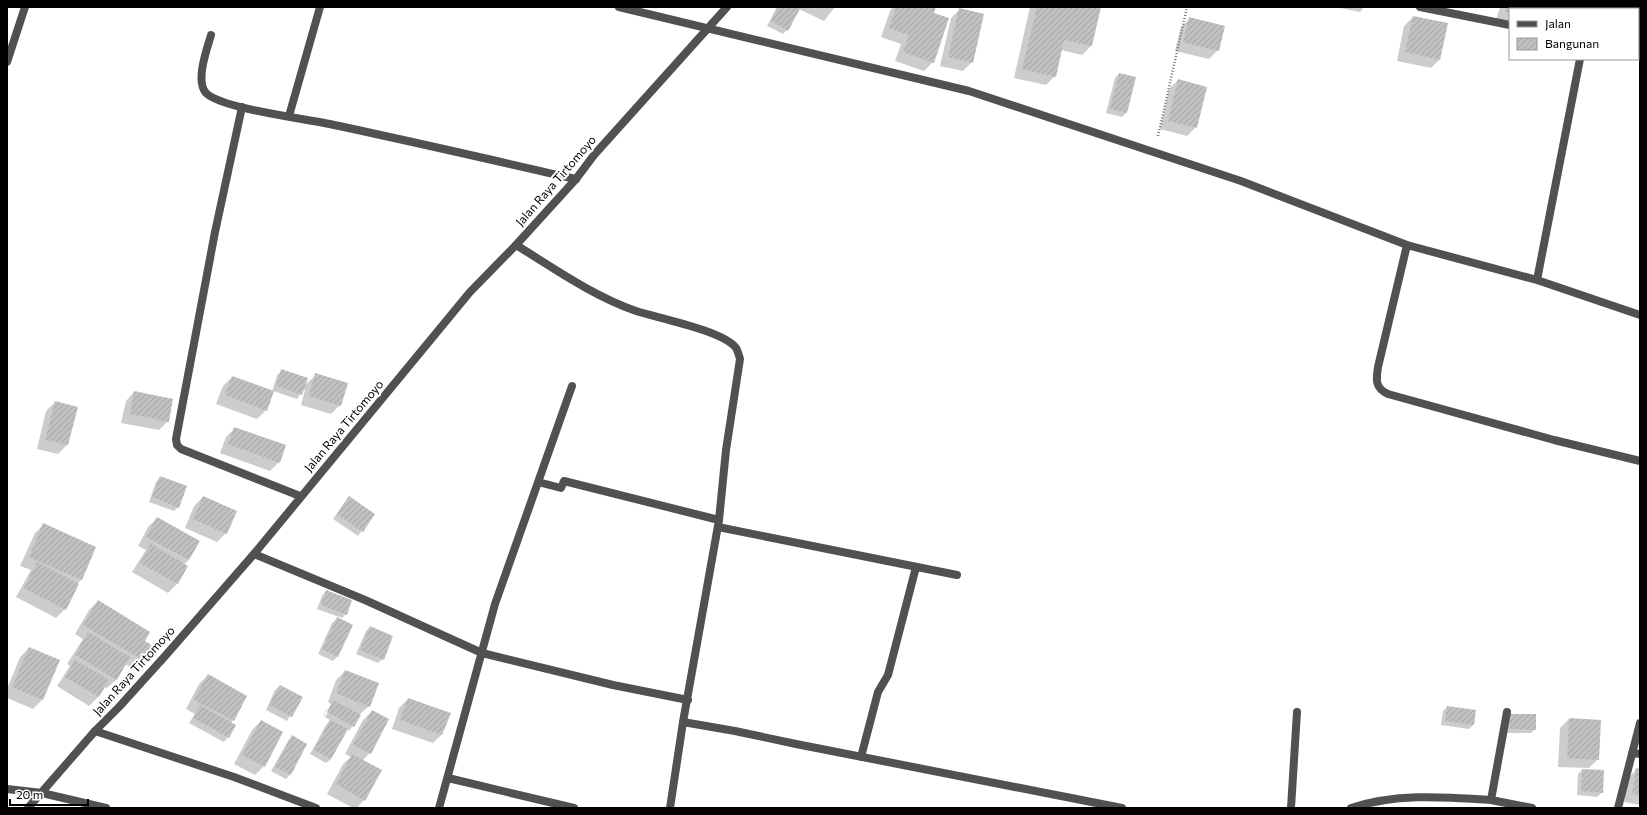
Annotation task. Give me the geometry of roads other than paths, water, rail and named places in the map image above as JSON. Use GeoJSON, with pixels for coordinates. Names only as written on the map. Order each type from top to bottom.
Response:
{"type":"FeatureCollection","features":[{"type":"Feature","properties":{"kind":"street"},"geometry":{"type":"LineString","coordinates":[[7,62],[25,7]]}},
{"type":"Feature","properties":{"kind":"street"},"geometry":{"type":"LineString","coordinates":[[289,116],[320,7]]}},
{"type":"Feature","properties":{"kind":"street"},"geometry":{"type":"LineString","coordinates":[[619,7],[969,91],[1241,181],[1407,245],[1537,280],[1640,315]]}},
{"type":"Feature","properties":{"kind":"street","name":"Jalan Raya Tirtomoyo"},"geometry":{"type":"LineString","coordinates":[[28,808],[95,731],[166,655],[254,554],[300,496],[470,292],[516,245],[576,179],[594,155],[727,7]]}},
{"type":"Feature","properties":{"kind":"street"},"geometry":{"type":"LineString","coordinates":[[1420,7],[1509,25]]}},
{"type":"Feature","properties":{"kind":"street"},"geometry":{"type":"LineString","coordinates":[[211,35],[201,78],[205,91],[215,100],[576,179]]}},
{"type":"Feature","properties":{"kind":"street"},"geometry":{"type":"LineString","coordinates":[[1537,280],[1580,60]]}},
{"type":"Feature","properties":{"kind":"street"},"geometry":{"type":"LineString","coordinates":[[242,107],[215,232],[176,439],[177,445],[181,449],[300,496]]}},
{"type":"Feature","properties":{"kind":"street"},"geometry":{"type":"LineString","coordinates":[[516,245],[592,291],[636,310],[702,330],[725,340],[735,348],[740,359],[726,450],[719,523],[683,722],[670,808]]}},
{"type":"Feature","properties":{"kind":"street"},"geometry":{"type":"LineString","coordinates":[[1407,245],[1378,367],[1376,382],[1380,390],[1388,394],[1554,440],[1640,461]]}},
{"type":"Feature","properties":{"kind":"street"},"geometry":{"type":"LineString","coordinates":[[439,808],[495,604],[572,386]]}},
{"type":"Feature","properties":{"kind":"street"},"geometry":{"type":"LineString","coordinates":[[538,482],[561,488],[564,481],[719,523],[957,575]]}},
{"type":"Feature","properties":{"kind":"street"},"geometry":{"type":"LineString","coordinates":[[254,554],[365,600],[482,653],[613,685],[688,700]]}},
{"type":"Feature","properties":{"kind":"street"},"geometry":{"type":"LineString","coordinates":[[861,757],[878,692],[888,675],[916,567]]}},
{"type":"Feature","properties":{"kind":"street"},"geometry":{"type":"LineString","coordinates":[[1291,808],[1297,712]]}},
{"type":"Feature","properties":{"kind":"street"},"geometry":{"type":"LineString","coordinates":[[1492,800],[1506,712]]}},
{"type":"Feature","properties":{"kind":"street"},"geometry":{"type":"LineString","coordinates":[[683,722],[1122,808]]}},
{"type":"Feature","properties":{"kind":"street"},"geometry":{"type":"LineString","coordinates":[[1618,808],[1636,753],[1640,723]]}},
{"type":"Feature","properties":{"kind":"street"},"geometry":{"type":"LineString","coordinates":[[95,731],[234,777],[316,808]]}},
{"type":"Feature","properties":{"kind":"street"},"geometry":{"type":"LineString","coordinates":[[448,778],[574,808]]}},
{"type":"Feature","properties":{"kind":"street"},"geometry":{"type":"LineString","coordinates":[[7,789],[42,793],[106,808]]}},
{"type":"Feature","properties":{"kind":"street"},"geometry":{"type":"LineString","coordinates":[[1351,808],[1374,801],[1440,796],[1492,800],[1532,808]]}}]}
